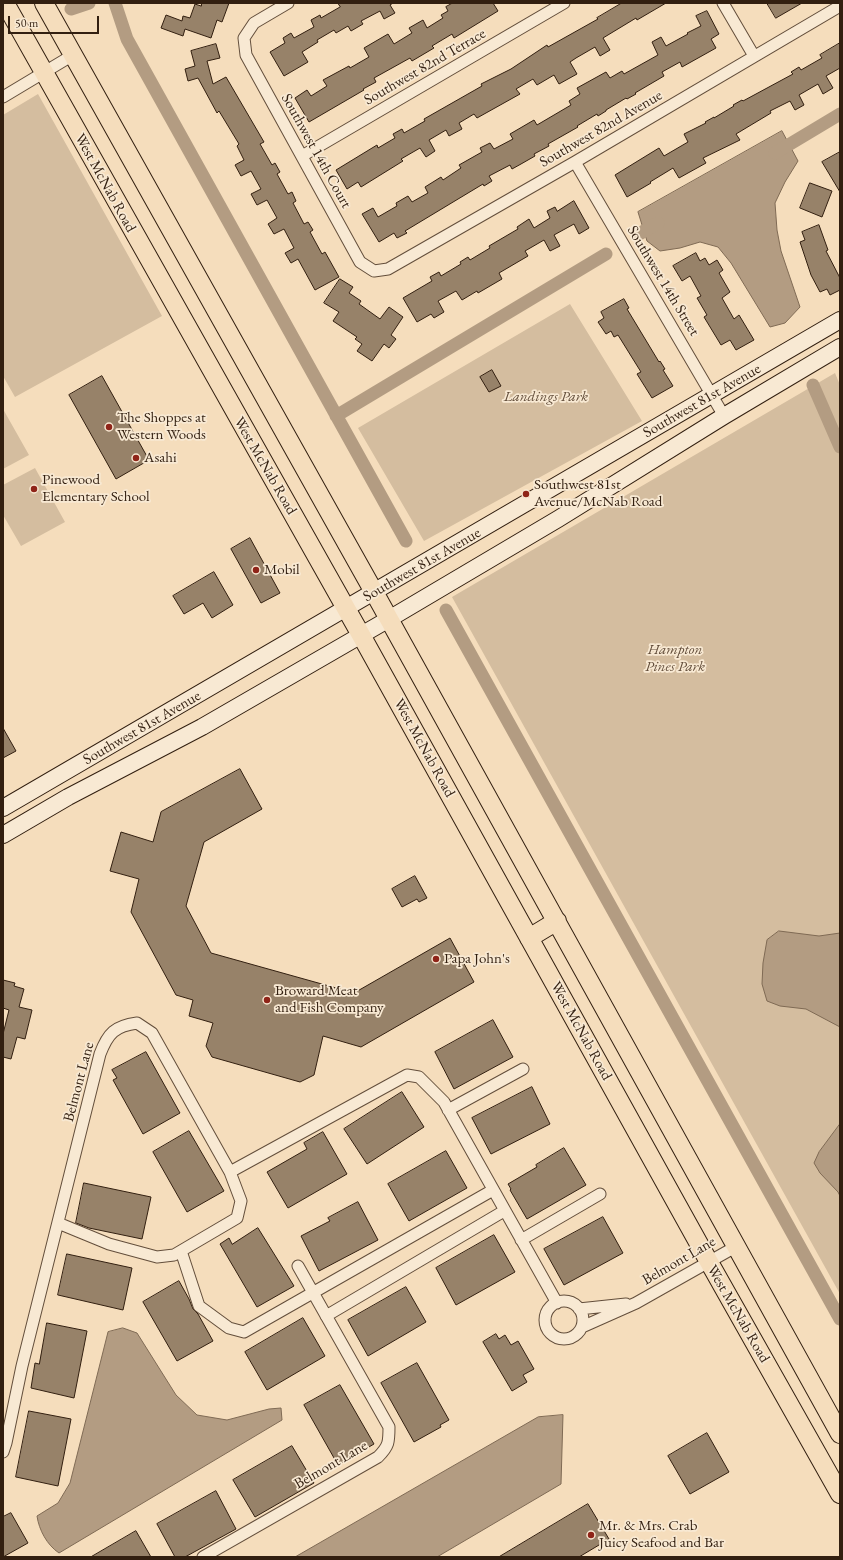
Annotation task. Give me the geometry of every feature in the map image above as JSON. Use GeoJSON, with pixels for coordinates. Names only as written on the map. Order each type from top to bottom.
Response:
{"type":"FeatureCollection","features":[{"type":"Feature","properties":{"kind":"main road","name":"West McNab Road"},"geometry":{"type":"LineString","coordinates":[[5,3],[43,73],[361,635],[709,1262],[837,1485]]}},
{"type":"Feature","properties":{"kind":"main road","name":"West McNab Road"},"geometry":{"type":"LineString","coordinates":[[44,3],[374,592],[840,1434]]}},
{"type":"Feature","properties":{"kind":"main road"},"geometry":{"type":"LineString","coordinates":[[529,938],[557,921]]}},
{"type":"Feature","properties":{"kind":"street","name":"Southwest 14th Court"},"geometry":{"type":"LineString","coordinates":[[288,3],[254,23],[244,38],[246,55],[360,262],[374,271]]}},
{"type":"Feature","properties":{"kind":"street","name":"Southwest 82nd Terrace"},"geometry":{"type":"LineString","coordinates":[[302,156],[564,3]]}},
{"type":"Feature","properties":{"kind":"street"},"geometry":{"type":"LineString","coordinates":[[723,3],[754,56]]}},
{"type":"Feature","properties":{"kind":"street","name":"Southwest 82nd Avenue"},"geometry":{"type":"LineString","coordinates":[[374,271],[388,269],[575,162],[840,6]]}},
{"type":"Feature","properties":{"kind":"street"},"geometry":{"type":"LineString","coordinates":[[3,97],[73,55]]}},
{"type":"Feature","properties":{"kind":"street","name":"Southwest 14th Street"},"geometry":{"type":"LineString","coordinates":[[575,162],[724,416]]}},
{"type":"Feature","properties":{"kind":"street","name":"Southwest 81st Avenue"},"geometry":{"type":"LineString","coordinates":[[3,808],[712,395],[838,325]]}},
{"type":"Feature","properties":{"kind":"street","name":"Southwest 81st Avenue"},"geometry":{"type":"LineString","coordinates":[[3,835],[68,797],[202,727],[389,619],[558,519],[724,416],[840,347]]}},
{"type":"Feature","properties":{"kind":"street","name":"Belmont Lane"},"geometry":{"type":"LineString","coordinates":[[3,1452],[22,1366],[100,1054],[106,1039],[124,1025],[137,1022],[152,1033],[230,1172],[242,1201],[237,1218],[174,1255],[157,1258],[109,1244],[58,1223]]}},
{"type":"Feature","properties":{"kind":"street"},"geometry":{"type":"LineString","coordinates":[[448,1110],[523,1069]]}},
{"type":"Feature","properties":{"kind":"street"},"geometry":{"type":"LineString","coordinates":[[230,1172],[407,1075],[420,1077],[444,1102],[557,1303]]}},
{"type":"Feature","properties":{"kind":"street"},"geometry":{"type":"LineString","coordinates":[[181,1251],[199,1306],[228,1328],[244,1332],[493,1190]]}},
{"type":"Feature","properties":{"kind":"street"},"geometry":{"type":"LineString","coordinates":[[521,1240],[600,1194]]}},
{"type":"Feature","properties":{"kind":"street"},"geometry":{"type":"LineString","coordinates":[[326,1316],[504,1211]]}},
{"type":"Feature","properties":{"kind":"street","name":"Belmont Lane"},"geometry":{"type":"LineString","coordinates":[[636,1303],[580,1309],[570,1302],[557,1303],[548,1311],[545,1323],[551,1334],[562,1339],[568,1339],[579,1333],[582,1327],[636,1303],[737,1246]]}},
{"type":"Feature","properties":{"kind":"street","name":"Belmont Lane"},"geometry":{"type":"LineString","coordinates":[[203,1557],[378,1457],[386,1448],[389,1440],[389,1427],[298,1266]]}},
{"type":"Feature","properties":{"kind":"street"},"geometry":{"type":"LineString","coordinates":[[580,1309],[582,1315],[582,1327]]}},
{"type":"Feature","properties":{"kind":"green space"},"geometry":{"type":"Polygon","coordinates":[[[38,94],[162,316],[15,397],[3,376],[3,115],[38,94]]]}},
{"type":"Feature","properties":{"kind":"green space","name":"Landings Park"},"geometry":{"type":"Polygon","coordinates":[[[570,304],[642,421],[424,541],[358,428],[570,304]]]}},
{"type":"Feature","properties":{"kind":"green space","name":"Hampton Pines Park"},"geometry":{"type":"Polygon","coordinates":[[[835,373],[840,385],[840,1294],[452,597],[835,373]]]}},
{"type":"Feature","properties":{"kind":"green space"},"geometry":{"type":"Polygon","coordinates":[[[3,409],[29,455],[3,469],[3,409]]]}},
{"type":"Feature","properties":{"kind":"green space"},"geometry":{"type":"Polygon","coordinates":[[[35,468],[65,522],[21,546],[3,515],[3,485],[35,468]]]}},
{"type":"Feature","properties":{"kind":"shaded area"},"geometry":{"type":"Polygon","coordinates":[[[782,131],[798,161],[785,182],[775,203],[777,230],[781,251],[800,307],[785,323],[770,327],[731,263],[718,247],[700,242],[680,248],[660,251],[647,241],[638,212],[782,131]]]}},
{"type":"Feature","properties":{"kind":"shaded area"},"geometry":{"type":"Polygon","coordinates":[[[779,931],[819,936],[840,933],[840,1027],[806,1009],[780,1006],[767,1001],[762,984],[763,963],[767,940],[779,931]]]}},
{"type":"Feature","properties":{"kind":"shaded area"},"geometry":{"type":"Polygon","coordinates":[[[840,1124],[840,1196],[820,1173],[814,1163],[819,1152],[840,1124]]]}},
{"type":"Feature","properties":{"kind":"shaded area"},"geometry":{"type":"Polygon","coordinates":[[[123,1328],[137,1333],[176,1395],[197,1415],[227,1420],[269,1409],[281,1408],[282,1420],[59,1553],[44,1537],[37,1516],[58,1503],[70,1483],[108,1332],[123,1328]]]}},
{"type":"Feature","properties":{"kind":"shaded area"},"geometry":{"type":"Polygon","coordinates":[[[563,1415],[561,1484],[437,1557],[295,1557],[538,1417],[563,1415]]]}},
{"type":"Feature","properties":{"kind":"building"},"geometry":{"type":"Polygon","coordinates":[[[202,3],[229,3],[222,22],[217,20],[211,38],[185,29],[183,36],[161,28],[166,15],[182,21],[183,16],[190,18],[195,4],[201,6],[202,3]]]}},
{"type":"Feature","properties":{"kind":"building"},"geometry":{"type":"Polygon","coordinates":[[[338,3],[393,3],[390,5],[395,13],[384,19],[380,11],[361,21],[363,24],[351,31],[348,26],[336,33],[334,30],[317,40],[318,42],[302,52],[308,62],[284,76],[270,52],[285,43],[283,38],[291,33],[294,38],[314,27],[311,20],[320,15],[321,18],[340,7],[338,3]]]}},
{"type":"Feature","properties":{"kind":"building"},"geometry":{"type":"Polygon","coordinates":[[[453,3],[493,3],[498,11],[454,38],[452,34],[432,46],[434,48],[412,61],[410,58],[374,78],[376,82],[309,122],[295,98],[307,90],[311,96],[327,86],[323,80],[349,66],[350,68],[369,57],[364,48],[388,34],[394,44],[412,33],[409,28],[423,20],[427,28],[443,18],[441,15],[448,11],[446,7],[453,3]]]}},
{"type":"Feature","properties":{"kind":"building"},"geometry":{"type":"Polygon","coordinates":[[[622,3],[666,3],[637,20],[636,18],[603,38],[610,50],[600,56],[595,47],[570,62],[577,74],[559,84],[554,75],[537,85],[533,79],[516,89],[520,94],[477,118],[474,114],[459,123],[462,129],[449,136],[446,130],[429,140],[435,151],[426,157],[420,148],[401,159],[403,161],[361,187],[358,182],[347,189],[336,170],[377,145],[378,148],[395,138],[393,134],[402,129],[404,133],[425,121],[424,119],[482,86],[481,84],[511,69],[547,45],[548,47],[598,19],[597,18],[622,3]]]}},
{"type":"Feature","properties":{"kind":"building"},"geometry":{"type":"Polygon","coordinates":[[[767,3],[802,3],[776,18],[767,3]]]}},
{"type":"Feature","properties":{"kind":"building"},"geometry":{"type":"Polygon","coordinates":[[[707,11],[719,34],[711,39],[716,48],[682,67],[680,62],[662,72],[664,76],[635,93],[636,94],[627,99],[626,98],[598,116],[597,114],[577,126],[578,127],[548,144],[549,146],[534,154],[535,156],[521,164],[512,169],[510,165],[489,176],[492,181],[484,186],[483,184],[405,231],[407,233],[397,238],[394,233],[379,242],[362,214],[373,208],[378,217],[397,206],[396,203],[408,196],[412,202],[428,193],[425,187],[441,177],[443,180],[461,168],[459,165],[482,152],[480,148],[490,143],[494,149],[513,139],[510,134],[534,120],[537,125],[571,105],[569,101],[580,94],[577,88],[606,72],[610,78],[622,71],[624,74],[658,55],[652,42],[661,37],[666,46],[688,34],[687,33],[701,26],[696,16],[707,11]]]}},
{"type":"Feature","properties":{"kind":"building"},"geometry":{"type":"Polygon","coordinates":[[[840,43],[840,68],[826,76],[833,88],[823,94],[818,84],[799,95],[804,105],[795,110],[790,101],[770,111],[771,113],[736,134],[740,140],[703,158],[706,163],[679,178],[673,168],[627,197],[615,175],[659,148],[664,156],[688,142],[684,134],[706,123],[705,122],[742,100],[743,101],[793,74],[791,72],[799,67],[801,70],[822,58],[820,55],[840,43]]]}},
{"type":"Feature","properties":{"kind":"building"},"geometry":{"type":"Polygon","coordinates":[[[216,44],[220,58],[207,61],[213,84],[226,77],[264,142],[260,144],[272,165],[275,163],[280,172],[277,174],[288,194],[292,192],[296,201],[293,203],[304,224],[308,222],[313,230],[310,232],[322,254],[325,252],[339,277],[315,290],[298,259],[291,263],[285,253],[294,248],[284,229],[274,234],[268,224],[277,218],[267,200],[257,205],[251,194],[261,189],[251,171],[241,176],[235,165],[244,160],[237,146],[239,144],[219,111],[217,113],[198,78],[188,81],[185,69],[195,66],[191,51],[216,44]]]}},
{"type":"Feature","properties":{"kind":"building"},"geometry":{"type":"Polygon","coordinates":[[[840,152],[840,192],[822,162],[840,152]]]}},
{"type":"Feature","properties":{"kind":"building"},"geometry":{"type":"Polygon","coordinates":[[[810,183],[832,191],[822,217],[800,208],[810,183]]]}},
{"type":"Feature","properties":{"kind":"building"},"geometry":{"type":"Polygon","coordinates":[[[574,201],[589,228],[579,234],[574,224],[554,235],[560,246],[550,251],[544,240],[525,251],[528,256],[499,273],[502,279],[478,293],[477,291],[462,300],[456,291],[438,301],[444,312],[434,318],[431,314],[417,322],[403,298],[432,281],[430,277],[439,272],[441,276],[461,264],[460,262],[468,257],[470,260],[490,248],[489,246],[518,229],[517,227],[529,219],[534,228],[550,218],[547,211],[555,207],[557,211],[574,201]]]}},
{"type":"Feature","properties":{"kind":"building"},"geometry":{"type":"Polygon","coordinates":[[[819,225],[828,250],[826,251],[840,278],[840,290],[830,295],[827,289],[820,292],[811,275],[800,242],[805,240],[802,232],[819,225]]]}},
{"type":"Feature","properties":{"kind":"building"},"geometry":{"type":"Polygon","coordinates":[[[696,253],[700,261],[705,258],[709,265],[717,260],[723,270],[719,273],[730,292],[722,298],[734,319],[739,315],[754,340],[736,350],[730,340],[721,345],[704,317],[707,315],[697,298],[701,296],[690,276],[682,281],[673,266],[696,253]]]}},
{"type":"Feature","properties":{"kind":"building"},"geometry":{"type":"Polygon","coordinates":[[[340,279],[353,287],[349,293],[361,301],[359,304],[380,319],[389,307],[403,317],[391,335],[396,339],[389,348],[384,344],[372,361],[357,351],[362,344],[355,339],[357,337],[333,321],[339,312],[324,303],[340,279]]]}},
{"type":"Feature","properties":{"kind":"building"},"geometry":{"type":"Polygon","coordinates":[[[624,299],[629,308],[627,309],[659,362],[660,361],[665,369],[663,370],[673,386],[652,398],[637,374],[641,372],[618,335],[614,337],[611,331],[606,334],[598,322],[604,318],[601,312],[624,299]]]}},
{"type":"Feature","properties":{"kind":"building"},"geometry":{"type":"Polygon","coordinates":[[[492,370],[501,386],[489,392],[480,377],[492,370]]]}},
{"type":"Feature","properties":{"kind":"building","name":"The Shoppes at Western Woods"},"geometry":{"type":"Polygon","coordinates":[[[102,376],[149,460],[116,479],[69,395],[102,376]]]}},
{"type":"Feature","properties":{"kind":"building"},"geometry":{"type":"Polygon","coordinates":[[[250,538],[280,593],[261,603],[231,549],[250,538]]]}},
{"type":"Feature","properties":{"kind":"building"},"geometry":{"type":"Polygon","coordinates":[[[214,572],[233,605],[212,618],[203,603],[184,614],[173,596],[214,572]]]}},
{"type":"Feature","properties":{"kind":"building"},"geometry":{"type":"Polygon","coordinates":[[[3,728],[16,751],[3,758],[3,728]]]}},
{"type":"Feature","properties":{"kind":"building"},"geometry":{"type":"Polygon","coordinates":[[[240,769],[262,809],[204,842],[186,906],[211,953],[354,993],[450,938],[474,982],[361,1047],[323,1036],[314,1075],[300,1082],[212,1057],[206,1046],[213,1023],[189,1016],[193,1000],[176,995],[131,912],[139,879],[110,871],[121,832],[153,842],[161,812],[240,769]]]}},
{"type":"Feature","properties":{"kind":"building"},"geometry":{"type":"Polygon","coordinates":[[[415,876],[427,898],[419,902],[417,899],[402,907],[392,889],[415,876]]]}},
{"type":"Feature","properties":{"kind":"building"},"geometry":{"type":"Polygon","coordinates":[[[3,980],[15,983],[14,986],[24,989],[19,1007],[32,1010],[25,1039],[17,1037],[11,1059],[3,1057],[3,1034],[9,1010],[3,1008],[3,980]]]}},
{"type":"Feature","properties":{"kind":"building"},"geometry":{"type":"Polygon","coordinates":[[[493,1020],[513,1057],[454,1089],[435,1052],[493,1020]]]}},
{"type":"Feature","properties":{"kind":"building"},"geometry":{"type":"Polygon","coordinates":[[[146,1052],[180,1113],[143,1134],[113,1080],[117,1078],[112,1070],[146,1052]]]}},
{"type":"Feature","properties":{"kind":"building"},"geometry":{"type":"Polygon","coordinates":[[[532,1087],[550,1124],[491,1154],[472,1118],[532,1087]]]}},
{"type":"Feature","properties":{"kind":"building"},"geometry":{"type":"Polygon","coordinates":[[[402,1092],[424,1127],[367,1164],[344,1129],[402,1092]]]}},
{"type":"Feature","properties":{"kind":"building"},"geometry":{"type":"Polygon","coordinates":[[[189,1131],[224,1191],[187,1212],[153,1152],[189,1131]]]}},
{"type":"Feature","properties":{"kind":"building"},"geometry":{"type":"Polygon","coordinates":[[[323,1132],[347,1174],[288,1208],[267,1172],[307,1149],[304,1143],[323,1132]]]}},
{"type":"Feature","properties":{"kind":"building"},"geometry":{"type":"Polygon","coordinates":[[[564,1148],[586,1185],[527,1219],[508,1184],[537,1167],[536,1165],[564,1148]]]}},
{"type":"Feature","properties":{"kind":"building"},"geometry":{"type":"Polygon","coordinates":[[[446,1151],[467,1188],[409,1221],[388,1184],[446,1151]]]}},
{"type":"Feature","properties":{"kind":"building"},"geometry":{"type":"Polygon","coordinates":[[[84,1183],[151,1197],[142,1239],[89,1228],[76,1223],[84,1183]]]}},
{"type":"Feature","properties":{"kind":"building"},"geometry":{"type":"Polygon","coordinates":[[[358,1202],[378,1240],[319,1271],[301,1236],[330,1221],[328,1218],[358,1202]]]}},
{"type":"Feature","properties":{"kind":"building"},"geometry":{"type":"Polygon","coordinates":[[[603,1217],[623,1253],[564,1285],[544,1249],[603,1217]]]}},
{"type":"Feature","properties":{"kind":"building"},"geometry":{"type":"Polygon","coordinates":[[[258,1228],[294,1286],[257,1307],[220,1244],[229,1238],[232,1244],[258,1228]]]}},
{"type":"Feature","properties":{"kind":"building"},"geometry":{"type":"Polygon","coordinates":[[[494,1235],[515,1272],[456,1305],[436,1268],[494,1235]]]}},
{"type":"Feature","properties":{"kind":"building"},"geometry":{"type":"Polygon","coordinates":[[[67,1254],[132,1268],[123,1310],[58,1295],[67,1254]]]}},
{"type":"Feature","properties":{"kind":"building"},"geometry":{"type":"Polygon","coordinates":[[[179,1281],[193,1309],[198,1314],[213,1341],[177,1361],[143,1302],[179,1281]]]}},
{"type":"Feature","properties":{"kind":"building"},"geometry":{"type":"Polygon","coordinates":[[[406,1287],[426,1322],[368,1356],[348,1320],[406,1287]]]}},
{"type":"Feature","properties":{"kind":"building"},"geometry":{"type":"Polygon","coordinates":[[[303,1318],[325,1356],[267,1390],[245,1352],[303,1318]]]}},
{"type":"Feature","properties":{"kind":"building"},"geometry":{"type":"Polygon","coordinates":[[[47,1323],[87,1331],[74,1398],[31,1388],[35,1363],[39,1364],[47,1323]]]}},
{"type":"Feature","properties":{"kind":"building"},"geometry":{"type":"Polygon","coordinates":[[[496,1334],[499,1339],[505,1335],[511,1345],[518,1341],[534,1369],[523,1375],[527,1382],[512,1391],[483,1342],[496,1334]]]}},
{"type":"Feature","properties":{"kind":"building"},"geometry":{"type":"Polygon","coordinates":[[[417,1363],[449,1420],[440,1425],[441,1427],[414,1442],[381,1383],[417,1363]]]}},
{"type":"Feature","properties":{"kind":"building"},"geometry":{"type":"Polygon","coordinates":[[[340,1385],[374,1444],[338,1465],[304,1405],[340,1385]]]}},
{"type":"Feature","properties":{"kind":"building"},"geometry":{"type":"Polygon","coordinates":[[[29,1411],[71,1419],[58,1486],[16,1477],[29,1411]]]}},
{"type":"Feature","properties":{"kind":"building"},"geometry":{"type":"Polygon","coordinates":[[[707,1433],[729,1472],[690,1494],[668,1456],[707,1433]]]}},
{"type":"Feature","properties":{"kind":"building"},"geometry":{"type":"Polygon","coordinates":[[[292,1446],[314,1483],[255,1517],[233,1480],[292,1446]]]}},
{"type":"Feature","properties":{"kind":"building"},"geometry":{"type":"Polygon","coordinates":[[[216,1491],[236,1529],[185,1557],[175,1557],[157,1524],[216,1491]]]}},
{"type":"Feature","properties":{"kind":"building"},"geometry":{"type":"Polygon","coordinates":[[[588,1504],[609,1539],[579,1557],[499,1557],[588,1504]]]}},
{"type":"Feature","properties":{"kind":"building"},"geometry":{"type":"Polygon","coordinates":[[[11,1513],[28,1543],[3,1557],[3,1517],[11,1513]]]}},
{"type":"Feature","properties":{"kind":"building"},"geometry":{"type":"Polygon","coordinates":[[[136,1531],[151,1557],[91,1557],[136,1531]]]}},
{"type":"Feature","properties":{"kind":"waterway"},"geometry":{"type":"LineString","coordinates":[[71,9],[89,3]]}},
{"type":"Feature","properties":{"kind":"waterway"},"geometry":{"type":"LineString","coordinates":[[115,3],[127,39],[406,541]]}},
{"type":"Feature","properties":{"kind":"waterway"},"geometry":{"type":"LineString","coordinates":[[775,153],[840,114]]}},
{"type":"Feature","properties":{"kind":"waterway"},"geometry":{"type":"LineString","coordinates":[[639,234],[658,223]]}},
{"type":"Feature","properties":{"kind":"waterway"},"geometry":{"type":"LineString","coordinates":[[336,416],[606,254]]}},
{"type":"Feature","properties":{"kind":"waterway"},"geometry":{"type":"LineString","coordinates":[[813,385],[840,447]]}},
{"type":"Feature","properties":{"kind":"waterway"},"geometry":{"type":"LineString","coordinates":[[446,610],[840,1319]]}},
{"type":"Feature","properties":{"kind":"place","name":"The Shoppes at Western Woods"},"geometry":{"type":"Point","coordinates":[109,427]}},
{"type":"Feature","properties":{"kind":"place","name":"Asahi"},"geometry":{"type":"Point","coordinates":[136,458]}},
{"type":"Feature","properties":{"kind":"place","name":"Pinewood Elementary School"},"geometry":{"type":"Point","coordinates":[34,489]}},
{"type":"Feature","properties":{"kind":"place","name":"Southwest 81st Avenue/McNab Road"},"geometry":{"type":"Point","coordinates":[526,494]}},
{"type":"Feature","properties":{"kind":"place","name":"Mobil"},"geometry":{"type":"Point","coordinates":[256,570]}},
{"type":"Feature","properties":{"kind":"place","name":"Papa John's"},"geometry":{"type":"Point","coordinates":[436,959]}},
{"type":"Feature","properties":{"kind":"place","name":"Broward Meat and Fish Company"},"geometry":{"type":"Point","coordinates":[267,1000]}},
{"type":"Feature","properties":{"kind":"place","name":"Mr. & Mrs. Crab Juicy Seafood and Bar"},"geometry":{"type":"Point","coordinates":[591,1535]}}]}
